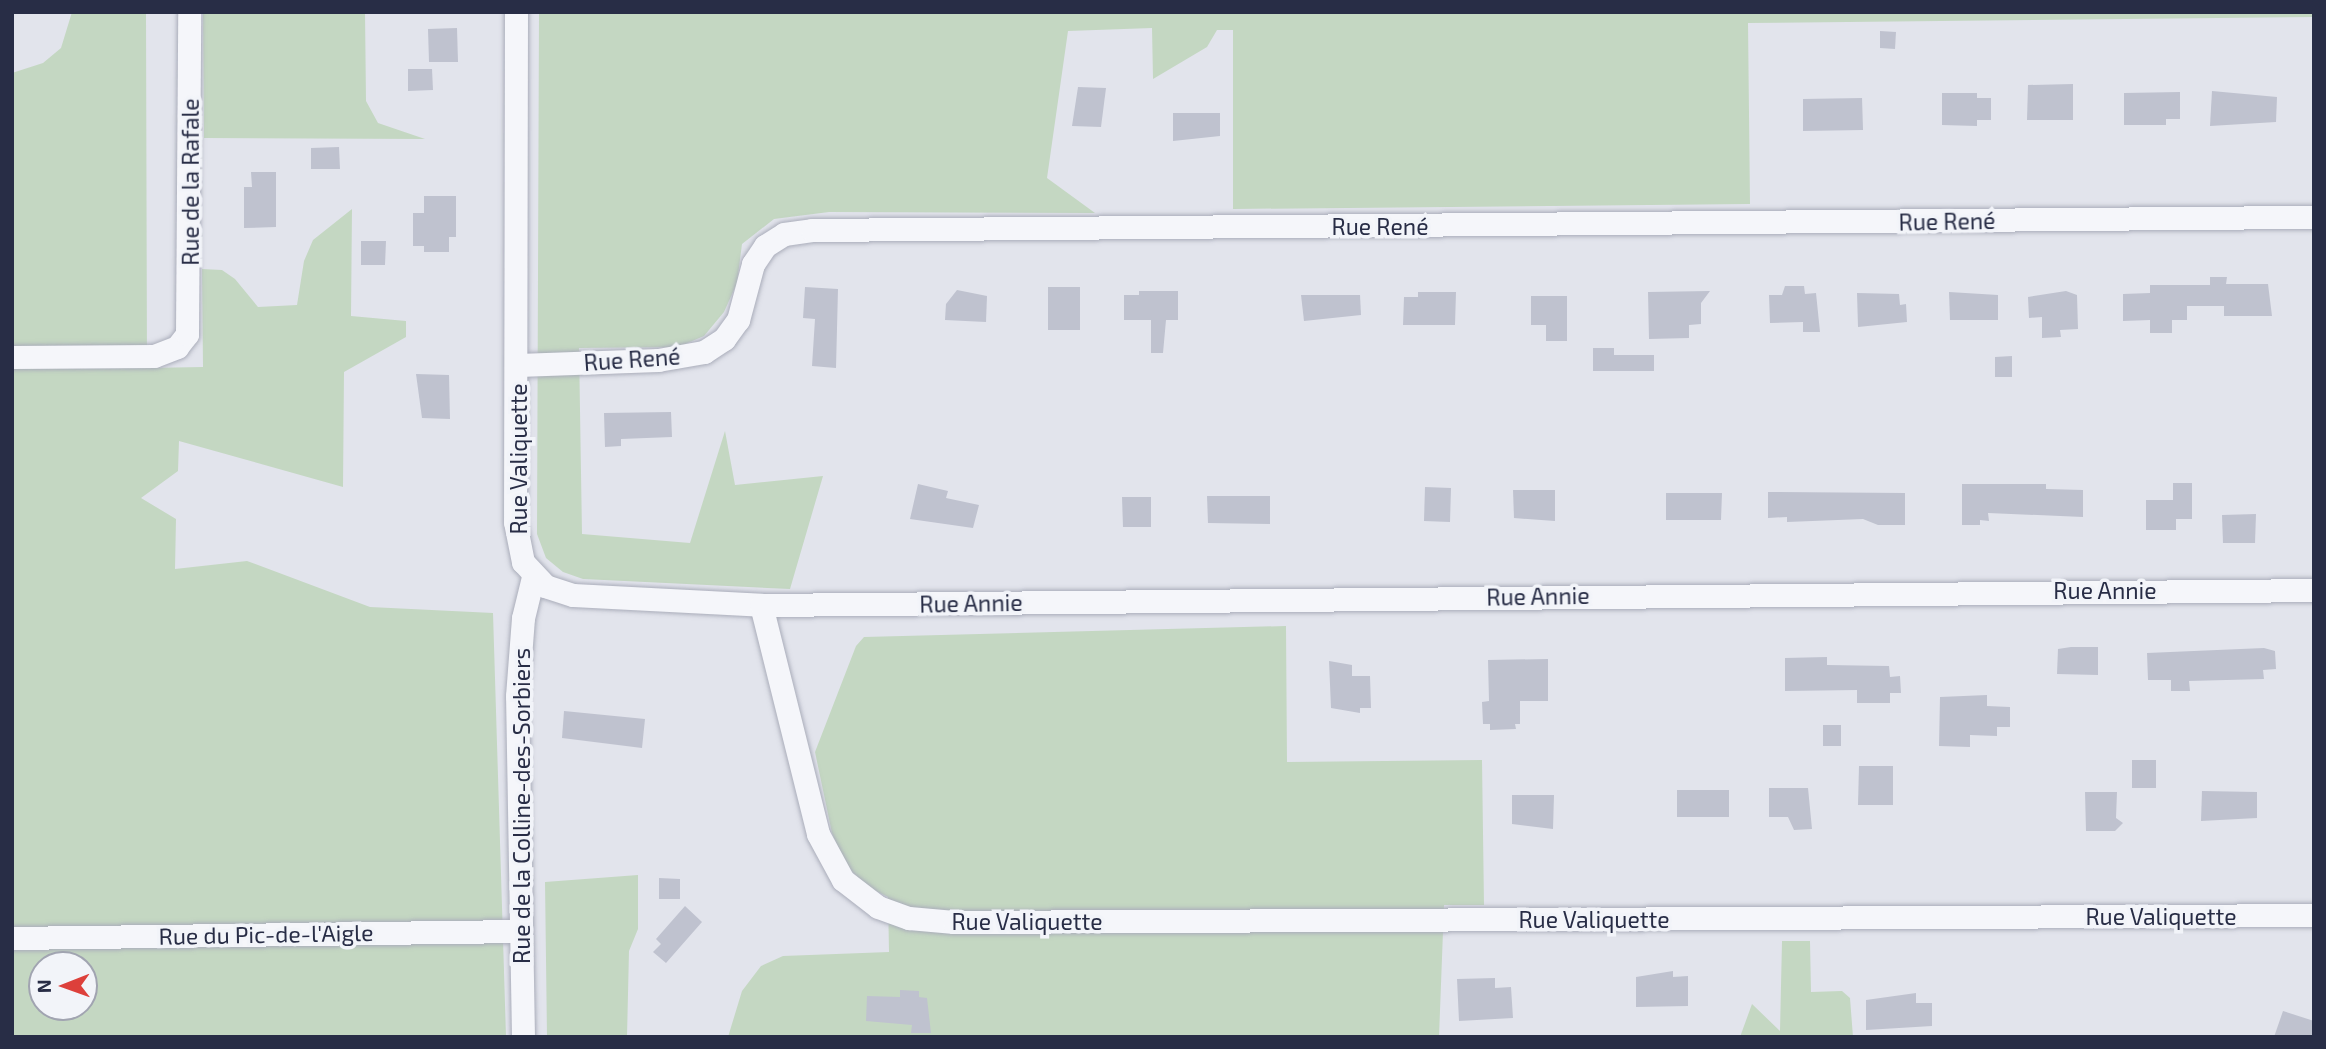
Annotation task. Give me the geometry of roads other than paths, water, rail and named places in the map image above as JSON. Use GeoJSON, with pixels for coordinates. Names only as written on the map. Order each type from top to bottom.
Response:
{"type":"FeatureCollection","features":[{"type":"Feature","properties":{"kind":"street","name":"Rue de la Rafale"},"geometry":{"type":"LineString","coordinates":[[12,357],[155,356],[177,347],[190,326],[190,12]]}},
{"type":"Feature","properties":{"kind":"street","name":"Rue Valiquette"},"geometry":{"type":"LineString","coordinates":[[516,12],[516,539],[523,562],[533,577]]}},
{"type":"Feature","properties":{"kind":"street","name":"Rue René"},"geometry":{"type":"LineString","coordinates":[[518,365],[658,360],[704,352],[724,339],[738,320],[753,264],[765,246],[784,234],[812,230],[2314,217]]}},
{"type":"Feature","properties":{"kind":"street"},"geometry":{"type":"LineString","coordinates":[[533,577],[573,595],[761,605]]}},
{"type":"Feature","properties":{"kind":"street","name":"Rue de la Colline-des-Sorbiers"},"geometry":{"type":"LineString","coordinates":[[523,1037],[519,655],[533,577]]}},
{"type":"Feature","properties":{"kind":"street","name":"Rue Annie"},"geometry":{"type":"LineString","coordinates":[[761,605],[2314,590]]}},
{"type":"Feature","properties":{"kind":"street","name":"Rue Valiquette"},"geometry":{"type":"LineString","coordinates":[[761,605],[808,802],[827,853],[853,890],[878,907],[909,918],[981,922],[2314,915]]}},
{"type":"Feature","properties":{"kind":"street","name":"Rue du Pic-de-l'Aigle"},"geometry":{"type":"LineString","coordinates":[[12,937],[520,931]]}}]}
